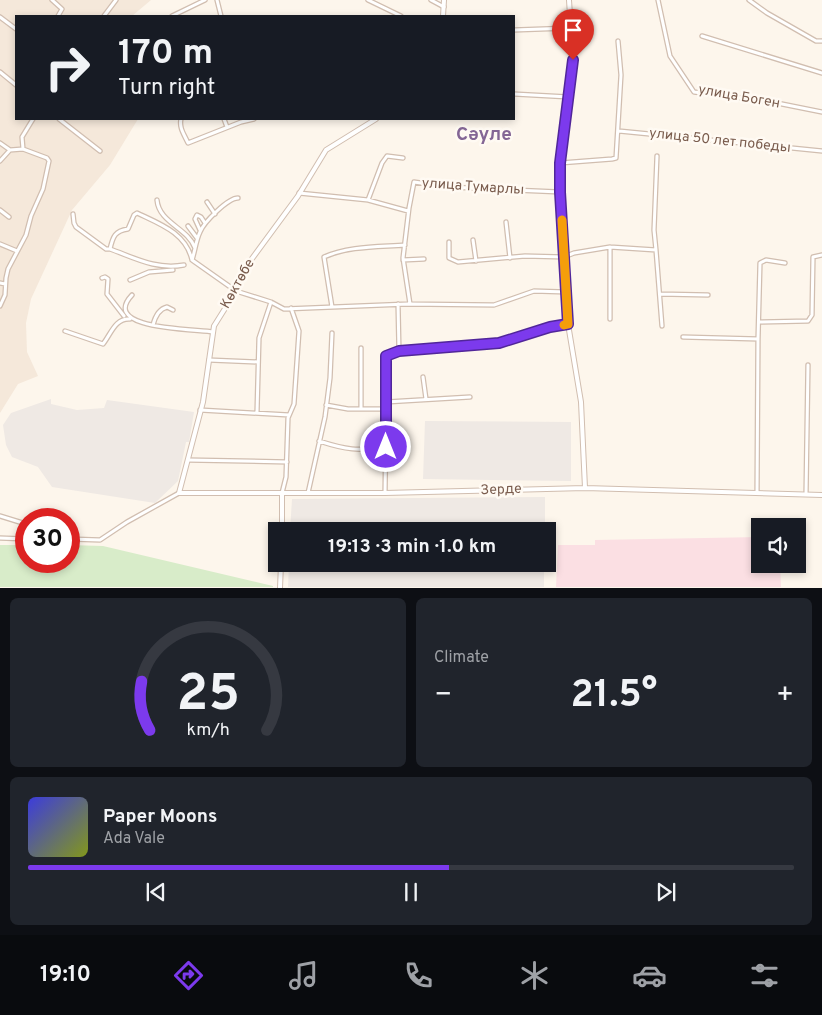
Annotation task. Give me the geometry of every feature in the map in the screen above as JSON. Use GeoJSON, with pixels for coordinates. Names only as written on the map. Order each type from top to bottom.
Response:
{"type":"FeatureCollection","features":[{"type":"Feature","properties":{"kind":"street"},"geometry":{"type":"LineString","coordinates":[[52,0],[62,9],[59,15]]}},
{"type":"Feature","properties":{"kind":"street"},"geometry":{"type":"LineString","coordinates":[[105,15],[116,0]]}},
{"type":"Feature","properties":{"kind":"street"},"geometry":{"type":"LineString","coordinates":[[174,15],[205,0]]}},
{"type":"Feature","properties":{"kind":"street"},"geometry":{"type":"LineString","coordinates":[[217,0],[221,15]]}},
{"type":"Feature","properties":{"kind":"street"},"geometry":{"type":"LineString","coordinates":[[368,0],[399,15]]}},
{"type":"Feature","properties":{"kind":"street"},"geometry":{"type":"LineString","coordinates":[[431,0],[444,7]]}},
{"type":"Feature","properties":{"kind":"street"},"geometry":{"type":"LineString","coordinates":[[443,15],[444,0]]}},
{"type":"Feature","properties":{"kind":"street"},"geometry":{"type":"LineString","coordinates":[[569,0],[573,60],[570,97],[560,163],[560,192],[568,324],[581,402],[585,488]]}},
{"type":"Feature","properties":{"kind":"street","name":"улица Боген"},"geometry":{"type":"LineString","coordinates":[[658,0],[670,56],[694,92],[772,102],[822,112]]}},
{"type":"Feature","properties":{"kind":"street"},"geometry":{"type":"LineString","coordinates":[[749,0],[766,13],[816,41],[822,41]]}},
{"type":"Feature","properties":{"kind":"street"},"geometry":{"type":"LineString","coordinates":[[0,17],[15,28]]}},
{"type":"Feature","properties":{"kind":"street"},"geometry":{"type":"LineString","coordinates":[[515,30],[570,28]]}},
{"type":"Feature","properties":{"kind":"street"},"geometry":{"type":"LineString","coordinates":[[702,36],[822,74]]}},
{"type":"Feature","properties":{"kind":"street"},"geometry":{"type":"LineString","coordinates":[[560,163],[616,158],[621,75],[618,41]]}},
{"type":"Feature","properties":{"kind":"street"},"geometry":{"type":"LineString","coordinates":[[0,72],[15,84]]}},
{"type":"Feature","properties":{"kind":"street"},"geometry":{"type":"LineString","coordinates":[[515,94],[570,97]]}},
{"type":"Feature","properties":{"kind":"street"},"geometry":{"type":"LineString","coordinates":[[22,149],[22,137],[32,120]]}},
{"type":"Feature","properties":{"kind":"street"},"geometry":{"type":"LineString","coordinates":[[60,120],[100,150]]}},
{"type":"Feature","properties":{"kind":"street"},"geometry":{"type":"LineString","coordinates":[[181,120],[180,124],[188,143],[227,127],[251,120]]}},
{"type":"Feature","properties":{"kind":"street"},"geometry":{"type":"LineString","coordinates":[[224,120],[227,127]]}},
{"type":"Feature","properties":{"kind":"street","name":"Көктөбе"},"geometry":{"type":"LineString","coordinates":[[180,493],[203,402],[214,326],[236,291],[251,260],[299,193],[326,150],[374,120]]}},
{"type":"Feature","properties":{"kind":"street","name":"улица 50 лет победы"},"geometry":{"type":"LineString","coordinates":[[619,130],[822,151]]}},
{"type":"Feature","properties":{"kind":"street"},"geometry":{"type":"LineString","coordinates":[[0,143],[10,150],[22,149],[47,158],[49,162],[43,189],[31,216],[26,235],[8,268],[4,301],[0,306]]}},
{"type":"Feature","properties":{"kind":"street"},"geometry":{"type":"LineString","coordinates":[[0,161],[10,150]]}},
{"type":"Feature","properties":{"kind":"street"},"geometry":{"type":"LineString","coordinates":[[368,200],[382,163],[387,156],[403,158]]}},
{"type":"Feature","properties":{"kind":"street"},"geometry":{"type":"LineString","coordinates":[[658,156],[654,230],[662,326]]}},
{"type":"Feature","properties":{"kind":"street","name":"улица Тумарлы"},"geometry":{"type":"LineString","coordinates":[[410,304],[403,260],[408,211],[414,182],[448,187],[560,192]]}},
{"type":"Feature","properties":{"kind":"street"},"geometry":{"type":"LineString","coordinates":[[299,193],[368,200],[408,211]]}},
{"type":"Feature","properties":{"kind":"street"},"geometry":{"type":"LineString","coordinates":[[192,260],[197,238],[205,223],[230,200],[238,198]]}},
{"type":"Feature","properties":{"kind":"street"},"geometry":{"type":"LineString","coordinates":[[158,200],[158,206],[167,219],[191,240],[195,249]]}},
{"type":"Feature","properties":{"kind":"street"},"geometry":{"type":"LineString","coordinates":[[207,202],[215,214]]}},
{"type":"Feature","properties":{"kind":"street"},"geometry":{"type":"LineString","coordinates":[[0,210],[9,217]]}},
{"type":"Feature","properties":{"kind":"street"},"geometry":{"type":"LineString","coordinates":[[73,214],[76,227],[104,248],[151,265],[184,265]]}},
{"type":"Feature","properties":{"kind":"street"},"geometry":{"type":"LineString","coordinates":[[110,249],[114,234],[130,228],[134,216],[137,214],[160,224],[181,238],[190,250],[192,260],[236,291],[271,302],[284,309],[398,304],[494,305],[534,291],[567,292]]}},
{"type":"Feature","properties":{"kind":"street"},"geometry":{"type":"LineString","coordinates":[[200,230],[195,219],[196,217],[199,215],[205,223]]}},
{"type":"Feature","properties":{"kind":"street"},"geometry":{"type":"LineString","coordinates":[[506,222],[510,258]]}},
{"type":"Feature","properties":{"kind":"street"},"geometry":{"type":"LineString","coordinates":[[188,226],[197,238]]}},
{"type":"Feature","properties":{"kind":"street"},"geometry":{"type":"LineString","coordinates":[[472,240],[476,261]]}},
{"type":"Feature","properties":{"kind":"street"},"geometry":{"type":"LineString","coordinates":[[448,242],[449,258],[458,262],[525,256],[564,257],[574,253],[610,247],[656,250]]}},
{"type":"Feature","properties":{"kind":"street"},"geometry":{"type":"LineString","coordinates":[[0,244],[17,251]]}},
{"type":"Feature","properties":{"kind":"street"},"geometry":{"type":"LineString","coordinates":[[332,307],[324,257],[332,253],[405,245]]}},
{"type":"Feature","properties":{"kind":"street"},"geometry":{"type":"LineString","coordinates":[[610,247],[610,319]]}},
{"type":"Feature","properties":{"kind":"street"},"geometry":{"type":"LineString","coordinates":[[759,322],[808,321],[812,315],[813,257],[822,255]]}},
{"type":"Feature","properties":{"kind":"street"},"geometry":{"type":"LineString","coordinates":[[403,260],[424,259]]}},
{"type":"Feature","properties":{"kind":"street"},"geometry":{"type":"LineString","coordinates":[[757,493],[760,263],[766,260],[785,264]]}},
{"type":"Feature","properties":{"kind":"street"},"geometry":{"type":"LineString","coordinates":[[130,280],[148,272],[173,270]]}},
{"type":"Feature","properties":{"kind":"street"},"geometry":{"type":"LineString","coordinates":[[102,278],[108,279],[107,294],[124,316]]}},
{"type":"Feature","properties":{"kind":"street"},"geometry":{"type":"LineString","coordinates":[[0,283],[5,284]]}},
{"type":"Feature","properties":{"kind":"street"},"geometry":{"type":"LineString","coordinates":[[660,294],[708,295]]}},
{"type":"Feature","properties":{"kind":"street"},"geometry":{"type":"LineString","coordinates":[[132,295],[126,302],[125,310],[133,320]]}},
{"type":"Feature","properties":{"kind":"street"},"geometry":{"type":"LineString","coordinates":[[257,412],[259,338],[271,302]]}},
{"type":"Feature","properties":{"kind":"street"},"geometry":{"type":"LineString","coordinates":[[398,304],[399,351]]}},
{"type":"Feature","properties":{"kind":"street"},"geometry":{"type":"LineString","coordinates":[[153,325],[162,308],[167,307],[173,310]]}},
{"type":"Feature","properties":{"kind":"street"},"geometry":{"type":"LineString","coordinates":[[282,522],[282,493],[286,477],[289,415],[294,404],[299,331],[291,308]]}},
{"type":"Feature","properties":{"kind":"street"},"geometry":{"type":"LineString","coordinates":[[65,330],[103,344],[118,322],[126,319],[153,325],[213,332]]}},
{"type":"Feature","properties":{"kind":"street"},"geometry":{"type":"LineString","coordinates":[[384,494],[386,358],[388,355],[399,351],[499,343],[550,327],[568,324]]}},
{"type":"Feature","properties":{"kind":"street"},"geometry":{"type":"LineString","coordinates":[[308,493],[326,405],[330,378],[332,333]]}},
{"type":"Feature","properties":{"kind":"street"},"geometry":{"type":"LineString","coordinates":[[683,337],[758,339]]}},
{"type":"Feature","properties":{"kind":"street"},"geometry":{"type":"LineString","coordinates":[[361,348],[361,409]]}},
{"type":"Feature","properties":{"kind":"street"},"geometry":{"type":"LineString","coordinates":[[209,360],[258,362]]}},
{"type":"Feature","properties":{"kind":"street"},"geometry":{"type":"LineString","coordinates":[[806,494],[808,364]]}},
{"type":"Feature","properties":{"kind":"street"},"geometry":{"type":"LineString","coordinates":[[423,377],[426,399]]}},
{"type":"Feature","properties":{"kind":"street"},"geometry":{"type":"LineString","coordinates":[[386,402],[470,397]]}},
{"type":"Feature","properties":{"kind":"street"},"geometry":{"type":"LineString","coordinates":[[326,405],[348,409],[386,408]]}},
{"type":"Feature","properties":{"kind":"street"},"geometry":{"type":"LineString","coordinates":[[200,410],[289,415]]}},
{"type":"Feature","properties":{"kind":"street"},"geometry":{"type":"LineString","coordinates":[[319,441],[354,450],[386,447]]}},
{"type":"Feature","properties":{"kind":"street"},"geometry":{"type":"LineString","coordinates":[[188,460],[286,462]]}},
{"type":"Feature","properties":{"kind":"street","name":"Зерде"},"geometry":{"type":"LineString","coordinates":[[180,493],[384,494],[585,488],[822,495]]}},
{"type":"Feature","properties":{"kind":"street"},"geometry":{"type":"LineString","coordinates":[[80,539],[100,540],[127,522],[180,493]]}},
{"type":"Feature","properties":{"kind":"street"},"geometry":{"type":"LineString","coordinates":[[0,516],[15,521]]}},
{"type":"Feature","properties":{"kind":"street"},"geometry":{"type":"LineString","coordinates":[[0,538],[15,539]]}},
{"type":"Feature","properties":{"kind":"street"},"geometry":{"type":"LineString","coordinates":[[280,588],[281,572]]}},
{"type":"Feature","properties":{"kind":"shaded area"},"geometry":{"type":"Polygon","coordinates":[[[0,0],[151,0],[133,15],[15,15],[15,120],[137,120],[110,165],[72,210],[31,299],[26,323],[27,352],[38,376],[18,384],[0,413],[0,0]]]}},
{"type":"Feature","properties":{"kind":"shaded area"},"geometry":{"type":"Polygon","coordinates":[[[51,399],[51,404],[77,410],[104,408],[107,400],[194,412],[189,442],[186,442],[178,481],[155,503],[52,487],[38,467],[12,457],[6,445],[3,425],[11,413],[51,399]]]}},
{"type":"Feature","properties":{"kind":"shaded area"},"geometry":{"type":"Polygon","coordinates":[[[425,421],[571,422],[571,481],[423,479],[425,421]]]}},
{"type":"Feature","properties":{"kind":"shaded area"},"geometry":{"type":"Polygon","coordinates":[[[545,497],[545,522],[291,522],[292,499],[545,497]]]}},
{"type":"Feature","properties":{"kind":"shaded area"},"geometry":{"type":"Polygon","coordinates":[[[751,537],[751,573],[780,573],[781,587],[556,587],[558,545],[595,545],[595,540],[751,537]]]}},
{"type":"Feature","properties":{"kind":"shaded area"},"geometry":{"type":"Polygon","coordinates":[[[289,572],[544,572],[544,587],[288,587],[289,572]]]}},
{"type":"Feature","properties":{"kind":"green space"},"geometry":{"type":"Polygon","coordinates":[[[0,545],[15,545],[15,573],[80,573],[80,545],[103,546],[273,586],[273,587],[0,587],[0,545]]]}},
{"type":"Feature","properties":{"kind":"slow traffic"},"geometry":{"type":"LineString","coordinates":[[562,220],[568,324],[564,325]]}},
{"type":"Feature","properties":{"kind":"district","name":"Сәуле"},"geometry":{"type":"Point","coordinates":[484,135]}},
{"type":"Feature","properties":{"kind":"route"},"geometry":{"type":"LineString","coordinates":[[386,447],[386,356],[399,351],[499,343],[550,327],[568,324],[560,163],[570,97],[573,60]]}}]}
